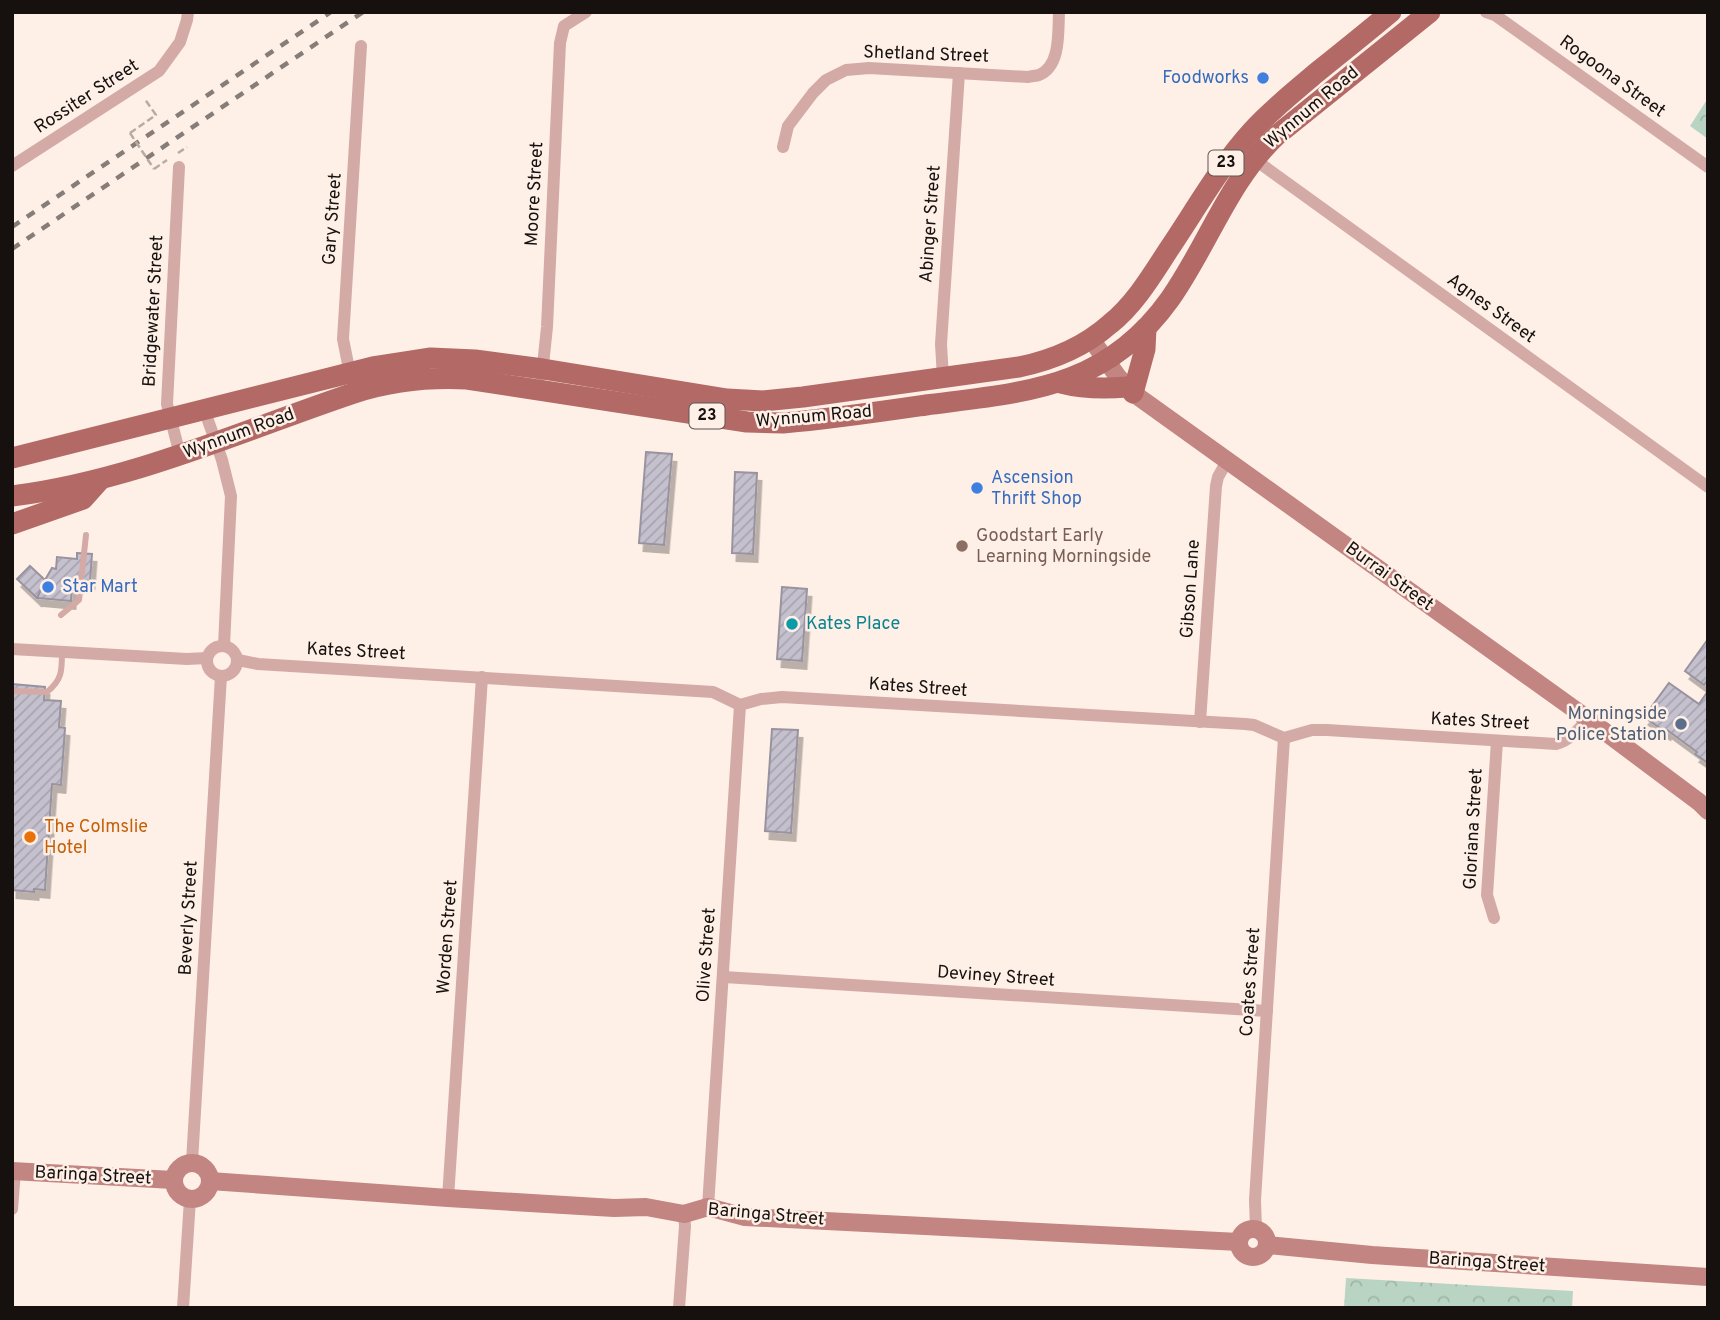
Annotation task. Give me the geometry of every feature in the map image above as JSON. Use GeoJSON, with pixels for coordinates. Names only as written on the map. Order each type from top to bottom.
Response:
{"type":"FeatureCollection","features":[{"type":"Feature","properties":{"kind":"main road","name":"Wynnum Road"},"geometry":{"type":"LineString","coordinates":[[12,458],[204,409],[352,383],[386,384],[426,379],[541,379],[763,401],[1038,363],[1064,354],[1091,339],[1118,317],[1140,293],[1231,156],[1263,119],[1391,12]]}},
{"type":"Feature","properties":{"kind":"main road","name":"Wynnum Road"},"geometry":{"type":"LineString","coordinates":[[541,379],[747,422],[783,423],[1015,394],[1061,383],[1106,360],[1146,328],[1170,298],[1254,159],[1277,135],[1430,12]]}},
{"type":"Feature","properties":{"kind":"main road"},"geometry":{"type":"LineString","coordinates":[[1286,98],[1292,101],[1304,99],[1353,59],[1378,53]]}},
{"type":"Feature","properties":{"kind":"main road"},"geometry":{"type":"LineString","coordinates":[[1061,383],[1081,388],[1130,390],[1145,349],[1146,328]]}},
{"type":"Feature","properties":{"kind":"main road","name":"Wynnum Road"},"geometry":{"type":"LineString","coordinates":[[12,496],[100,480],[180,455],[352,383]]}},
{"type":"Feature","properties":{"kind":"main road"},"geometry":{"type":"LineString","coordinates":[[12,524],[83,499],[100,480]]}},
{"type":"Feature","properties":{"kind":"street","name":"Rossiter Street"},"geometry":{"type":"LineString","coordinates":[[12,166],[159,71],[180,42],[188,12]]}},
{"type":"Feature","properties":{"kind":"street","name":"Moore Street"},"geometry":{"type":"LineString","coordinates":[[541,379],[547,327],[560,43],[564,26],[586,12]]}},
{"type":"Feature","properties":{"kind":"street","name":"Shetland Street"},"geometry":{"type":"LineString","coordinates":[[783,147],[788,126],[813,93],[826,80],[846,71],[869,68],[1028,77],[1041,75],[1051,66],[1056,51],[1059,12]]}},
{"type":"Feature","properties":{"kind":"street","name":"Rogoona Street"},"geometry":{"type":"LineString","coordinates":[[1492,13],[1708,167]]}},
{"type":"Feature","properties":{"kind":"street","name":"Gary Street"},"geometry":{"type":"LineString","coordinates":[[352,383],[343,339],[361,46]]}},
{"type":"Feature","properties":{"kind":"street","name":"Abinger Street"},"geometry":{"type":"LineString","coordinates":[[943,378],[941,344],[959,73]]}},
{"type":"Feature","properties":{"kind":"street","name":"Agnes Street"},"geometry":{"type":"LineString","coordinates":[[1254,159],[1708,487]]}},
{"type":"Feature","properties":{"kind":"street","name":"Bridgewater Street"},"geometry":{"type":"LineString","coordinates":[[179,167],[167,404],[180,455]]}},
{"type":"Feature","properties":{"kind":"street","name":"Burrai Street"},"geometry":{"type":"LineString","coordinates":[[1091,339],[1130,390],[1588,719],[1705,807]]}},
{"type":"Feature","properties":{"kind":"street"},"geometry":{"type":"LineString","coordinates":[[204,409],[231,496],[224,646]]}},
{"type":"Feature","properties":{"kind":"street","name":"Gibson Lane"},"geometry":{"type":"LineString","coordinates":[[1200,722],[1216,486],[1227,461]]}},
{"type":"Feature","properties":{"kind":"street"},"geometry":{"type":"LineString","coordinates":[[224,646],[232,649],[238,660],[231,674],[221,676],[212,672],[207,663],[208,658],[215,648],[224,646]]}},
{"type":"Feature","properties":{"kind":"street"},"geometry":{"type":"LineString","coordinates":[[12,649],[208,658]]}},
{"type":"Feature","properties":{"kind":"street","name":"Kates Street"},"geometry":{"type":"LineString","coordinates":[[238,660],[258,664],[712,692],[740,705],[782,697],[1245,724],[1284,738],[1312,730],[1327,730],[1556,744],[1574,735],[1588,719]]}},
{"type":"Feature","properties":{"kind":"street","name":"Beverly Street"},"geometry":{"type":"LineString","coordinates":[[191,1162],[221,676]]}},
{"type":"Feature","properties":{"kind":"street","name":"Worden Street"},"geometry":{"type":"LineString","coordinates":[[448,1198],[482,677]]}},
{"type":"Feature","properties":{"kind":"street","name":"Olive Street"},"geometry":{"type":"LineString","coordinates":[[709,1208],[740,705]]}},
{"type":"Feature","properties":{"kind":"street","name":"Coates Street"},"geometry":{"type":"LineString","coordinates":[[1256,1229],[1255,1200],[1284,738]]}},
{"type":"Feature","properties":{"kind":"street","name":"Gloriana Street"},"geometry":{"type":"LineString","coordinates":[[1494,918],[1487,895],[1497,741]]}},
{"type":"Feature","properties":{"kind":"street","name":"Deviney Street"},"geometry":{"type":"LineString","coordinates":[[723,976],[1267,1012]]}},
{"type":"Feature","properties":{"kind":"street"},"geometry":{"type":"LineString","coordinates":[[191,1162],[201,1164],[208,1172],[210,1181],[205,1194],[190,1199],[178,1194],[173,1180],[178,1167],[191,1162]]}},
{"type":"Feature","properties":{"kind":"street"},"geometry":{"type":"LineString","coordinates":[[12,1209],[13,1171]]}},
{"type":"Feature","properties":{"kind":"street","name":"Baringa Street"},"geometry":{"type":"LineString","coordinates":[[13,1171],[173,1180]]}},
{"type":"Feature","properties":{"kind":"street","name":"Baringa Street"},"geometry":{"type":"LineString","coordinates":[[210,1181],[614,1208],[646,1207],[684,1214],[709,1208],[745,1217],[1239,1242]]}},
{"type":"Feature","properties":{"kind":"street"},"geometry":{"type":"LineString","coordinates":[[183,1308],[190,1199]]}},
{"type":"Feature","properties":{"kind":"street"},"geometry":{"type":"LineString","coordinates":[[679,1308],[684,1214]]}},
{"type":"Feature","properties":{"kind":"street"},"geometry":{"type":"LineString","coordinates":[[1256,1229],[1265,1234],[1267,1245],[1263,1254],[1252,1257],[1243,1253],[1239,1242],[1247,1230],[1256,1229]]}},
{"type":"Feature","properties":{"kind":"street","name":"Baringa Street"},"geometry":{"type":"LineString","coordinates":[[1267,1245],[1372,1255],[1708,1276]]}},
{"type":"Feature","properties":{"kind":"lane"},"geometry":{"type":"LineString","coordinates":[[61,615],[79,600],[86,535]]}},
{"type":"Feature","properties":{"kind":"lane"},"geometry":{"type":"LineString","coordinates":[[12,691],[47,692],[60,678],[62,652]]}},
{"type":"Feature","properties":{"kind":"path"},"geometry":{"type":"LineString","coordinates":[[137,86],[156,116],[130,133],[154,169]]}},
{"type":"Feature","properties":{"kind":"green space"},"geometry":{"type":"Polygon","coordinates":[[[1708,98],[1708,139],[1690,126],[1708,98]]]}},
{"type":"Feature","properties":{"kind":"green space"},"geometry":{"type":"Polygon","coordinates":[[[1346,1278],[1573,1291],[1572,1308],[1344,1308],[1346,1278]]]}},
{"type":"Feature","properties":{"kind":"building"},"geometry":{"type":"Polygon","coordinates":[[[646,452],[672,454],[664,545],[639,543],[646,452]]]}},
{"type":"Feature","properties":{"kind":"building"},"geometry":{"type":"Polygon","coordinates":[[[735,472],[757,473],[753,554],[732,553],[735,472]]]}},
{"type":"Feature","properties":{"kind":"building"},"geometry":{"type":"Polygon","coordinates":[[[77,553],[92,554],[90,581],[79,580],[78,586],[72,586],[71,601],[37,598],[52,568],[56,569],[57,557],[77,559],[77,553]]]}},
{"type":"Feature","properties":{"kind":"building"},"geometry":{"type":"Polygon","coordinates":[[[30,566],[45,580],[37,598],[17,579],[30,566]]]}},
{"type":"Feature","properties":{"kind":"building","name":"Kates Place"},"geometry":{"type":"Polygon","coordinates":[[[782,587],[807,589],[802,661],[777,659],[782,587]]]}},
{"type":"Feature","properties":{"kind":"building","name":"Morningside Police Station"},"geometry":{"type":"Polygon","coordinates":[[[1708,639],[1708,683],[1704,685],[1685,671],[1708,639]]]}},
{"type":"Feature","properties":{"kind":"building","name":"Morningside Police Station"},"geometry":{"type":"Polygon","coordinates":[[[1669,683],[1699,704],[1708,691],[1708,763],[1667,730],[1666,732],[1644,717],[1669,683]]]}},
{"type":"Feature","properties":{"kind":"building","name":"The Colmslie Hotel"},"geometry":{"type":"Polygon","coordinates":[[[12,684],[45,687],[44,700],[61,701],[59,727],[65,728],[61,785],[52,784],[45,890],[34,889],[34,892],[12,890],[12,684]]]}},
{"type":"Feature","properties":{"kind":"building"},"geometry":{"type":"Polygon","coordinates":[[[772,729],[798,730],[791,833],[765,831],[772,729]]]}},
{"type":"Feature","properties":{"kind":"railway"},"geometry":{"type":"LineString","coordinates":[[12,227],[331,12]]}},
{"type":"Feature","properties":{"kind":"railway"},"geometry":{"type":"LineString","coordinates":[[12,249],[363,12]]}},
{"type":"Feature","properties":{"kind":"place","name":"Foodworks"},"geometry":{"type":"Point","coordinates":[1263,78]}},
{"type":"Feature","properties":{"kind":"place","name":"Ascension Thrift Shop"},"geometry":{"type":"Point","coordinates":[977,488]}},
{"type":"Feature","properties":{"kind":"place","name":"Goodstart Early Learning Morningside"},"geometry":{"type":"Point","coordinates":[962,546]}},
{"type":"Feature","properties":{"kind":"place","name":"Star Mart"},"geometry":{"type":"Point","coordinates":[48,587]}},
{"type":"Feature","properties":{"kind":"place","name":"Kates Place"},"geometry":{"type":"Point","coordinates":[792,624]}},
{"type":"Feature","properties":{"kind":"place","name":"Morningside Police Station"},"geometry":{"type":"Point","coordinates":[1681,724]}},
{"type":"Feature","properties":{"kind":"place","name":"The Colmslie Hotel"},"geometry":{"type":"Point","coordinates":[30,837]}}]}
